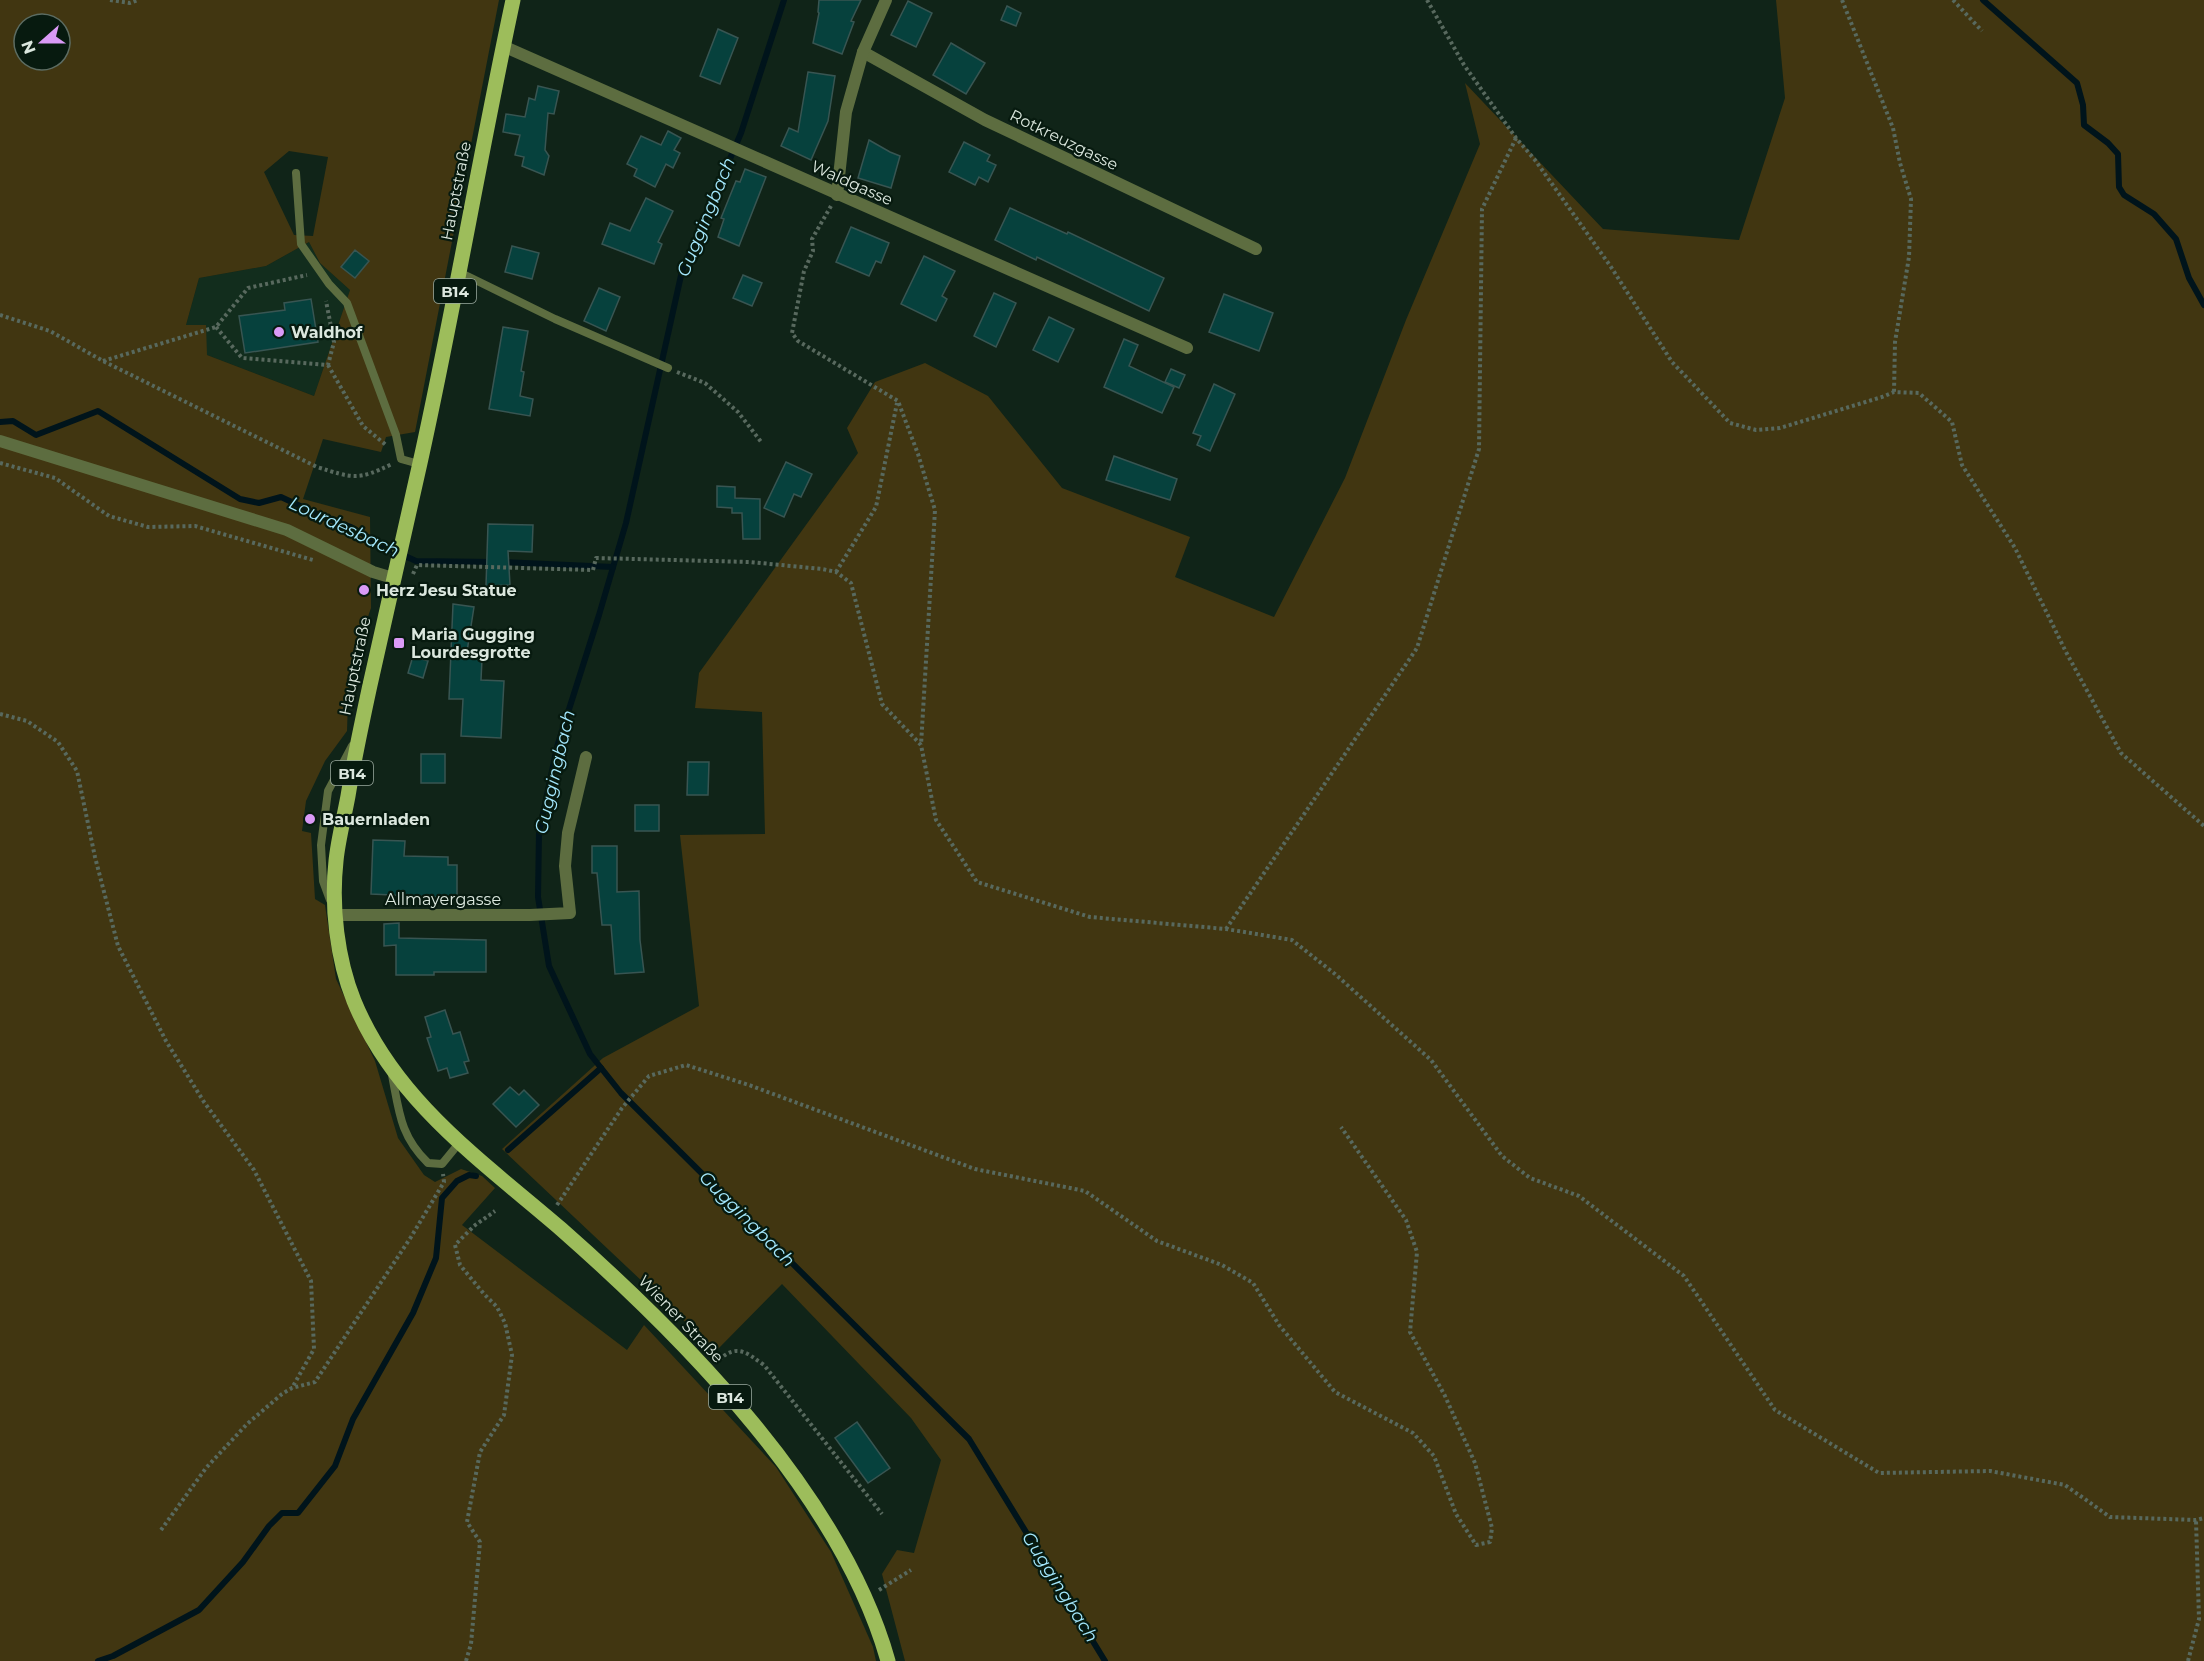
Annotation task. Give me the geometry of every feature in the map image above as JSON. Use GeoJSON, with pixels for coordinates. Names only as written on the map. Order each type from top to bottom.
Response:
{"type":"FeatureCollection","features":[{"type":"Feature","properties":{"kind":"main road","name":"Hauptstraße"},"geometry":{"type":"LineString","coordinates":[[507,1182],[421,1105],[392,1070],[370,1036],[352,996],[342,958],[335,915],[336,861],[359,734],[402,535],[420,464],[513,0]]}},
{"type":"Feature","properties":{"kind":"main road","name":"Wiener Straße"},"geometry":{"type":"LineString","coordinates":[[507,1182],[653,1313],[757,1429],[830,1531],[864,1594],[888,1661]]}},
{"type":"Feature","properties":{"kind":"street"},"geometry":{"type":"LineString","coordinates":[[837,195],[846,112],[863,52],[886,0]]}},
{"type":"Feature","properties":{"kind":"street","name":"Waldgasse"},"geometry":{"type":"LineString","coordinates":[[503,46],[1187,348]]}},
{"type":"Feature","properties":{"kind":"street","name":"Rotkreuzgasse"},"geometry":{"type":"LineString","coordinates":[[863,52],[985,120],[1256,249]]}},
{"type":"Feature","properties":{"kind":"street"},"geometry":{"type":"LineString","coordinates":[[0,441],[287,530],[373,572],[394,571]]}},
{"type":"Feature","properties":{"kind":"street","name":"Allmayergasse"},"geometry":{"type":"LineString","coordinates":[[335,915],[570,913],[565,866],[568,833],[586,758]]}},
{"type":"Feature","properties":{"kind":"lane"},"geometry":{"type":"LineString","coordinates":[[296,173],[301,244],[347,303],[396,435],[401,459],[420,464]]}},
{"type":"Feature","properties":{"kind":"lane"},"geometry":{"type":"LineString","coordinates":[[459,272],[668,368]]}},
{"type":"Feature","properties":{"kind":"lane"},"geometry":{"type":"LineString","coordinates":[[392,1070],[401,1124],[417,1153],[428,1163],[442,1164],[460,1142]]}},
{"type":"Feature","properties":{"kind":"path"},"geometry":{"type":"LineString","coordinates":[[110,0],[130,3],[138,0]]}},
{"type":"Feature","properties":{"kind":"path"},"geometry":{"type":"LineString","coordinates":[[1427,0],[1464,65],[1611,267],[1672,362],[1730,423],[1756,430],[1780,428],[1894,392],[1919,393],[1952,422],[1962,465],[2015,548],[2066,652],[2121,753],[2204,826]]}},
{"type":"Feature","properties":{"kind":"path"},"geometry":{"type":"LineString","coordinates":[[1842,0],[1893,128],[1911,199],[1910,257],[1895,342],[1894,392]]}},
{"type":"Feature","properties":{"kind":"path"},"geometry":{"type":"LineString","coordinates":[[1953,0],[1982,31]]}},
{"type":"Feature","properties":{"kind":"path"},"geometry":{"type":"LineString","coordinates":[[1226,929],[1417,648],[1479,449],[1482,209],[1516,138]]}},
{"type":"Feature","properties":{"kind":"path"},"geometry":{"type":"LineString","coordinates":[[837,195],[812,239],[813,251],[804,271],[792,333],[798,341],[898,401],[918,454],[935,510],[921,745],[936,820],[977,882],[1090,917],[1226,929],[1292,939],[1335,974],[1431,1060],[1502,1156],[1530,1178],[1579,1196],[1684,1276],[1775,1410],[1879,1473],[1989,1471],[2065,1485],[2109,1517],[2196,1520],[2204,1518]]}},
{"type":"Feature","properties":{"kind":"path"},"geometry":{"type":"LineString","coordinates":[[0,315],[50,331],[103,362],[317,467],[351,477],[372,474],[401,459],[363,426],[328,365],[334,342],[321,272],[248,288],[216,327],[103,362]]}},
{"type":"Feature","properties":{"kind":"path"},"geometry":{"type":"LineString","coordinates":[[216,327],[242,358],[328,365]]}},
{"type":"Feature","properties":{"kind":"path"},"geometry":{"type":"LineString","coordinates":[[668,368],[705,383],[738,412],[762,443]]}},
{"type":"Feature","properties":{"kind":"path"},"geometry":{"type":"LineString","coordinates":[[836,572],[876,507],[898,401]]}},
{"type":"Feature","properties":{"kind":"path"},"geometry":{"type":"LineString","coordinates":[[0,463],[55,478],[109,516],[148,527],[195,526],[310,560],[321,561]]}},
{"type":"Feature","properties":{"kind":"path"},"geometry":{"type":"LineString","coordinates":[[394,571],[411,579],[417,565],[593,570],[596,558],[608,558],[750,562],[836,572],[851,583],[882,704],[921,745]]}},
{"type":"Feature","properties":{"kind":"path"},"geometry":{"type":"LineString","coordinates":[[0,714],[27,721],[58,742],[77,771],[95,857],[118,946],[165,1041],[204,1102],[254,1170],[311,1281],[314,1349],[292,1388]]}},
{"type":"Feature","properties":{"kind":"path"},"geometry":{"type":"LineString","coordinates":[[548,1218],[622,1108],[648,1076],[686,1065],[748,1084],[975,1169],[1085,1191],[1157,1241],[1222,1265],[1253,1283],[1279,1325],[1335,1392],[1413,1432],[1434,1456],[1456,1514],[1476,1545],[1491,1542],[1492,1528],[1475,1463],[1445,1396],[1410,1332],[1417,1252],[1407,1220],[1341,1127]]}},
{"type":"Feature","properties":{"kind":"path"},"geometry":{"type":"LineString","coordinates":[[161,1530],[206,1468],[247,1424],[282,1394],[292,1388],[315,1382],[322,1373],[444,1182],[442,1164]]}},
{"type":"Feature","properties":{"kind":"path"},"geometry":{"type":"LineString","coordinates":[[466,1661],[471,1644],[480,1542],[467,1522],[480,1452],[504,1415],[512,1355],[505,1323],[497,1306],[460,1265],[455,1245],[474,1226],[495,1211]]}},
{"type":"Feature","properties":{"kind":"path"},"geometry":{"type":"LineString","coordinates":[[707,1371],[725,1354],[736,1351],[745,1352],[764,1365],[882,1514]]}},
{"type":"Feature","properties":{"kind":"path"},"geometry":{"type":"LineString","coordinates":[[2188,1661],[2199,1619],[2196,1520]]}},
{"type":"Feature","properties":{"kind":"path"},"geometry":{"type":"LineString","coordinates":[[864,1594],[882,1589],[911,1570]]}},
{"type":"Feature","properties":{"kind":"shaded area"},"geometry":{"type":"Polygon","coordinates":[[[0,0],[499,0],[415,432],[386,437],[381,452],[323,439],[303,499],[370,517],[371,608],[349,671],[347,731],[325,761],[306,801],[302,831],[311,833],[315,899],[325,905],[336,979],[375,1061],[398,1138],[424,1175],[435,1182],[461,1169],[482,1176],[495,1188],[462,1225],[627,1350],[644,1325],[776,1467],[831,1552],[873,1647],[876,1661],[0,1661],[0,0]],[[289,151],[264,172],[294,235],[313,236],[328,157],[289,151]],[[309,242],[266,266],[199,278],[186,325],[206,325],[207,355],[314,396],[350,290],[320,263],[309,242]]]}},
{"type":"Feature","properties":{"kind":"shaded area"},"geometry":{"type":"Polygon","coordinates":[[[1776,0],[2204,0],[2204,1661],[905,1661],[882,1574],[897,1550],[914,1553],[941,1460],[911,1418],[782,1284],[716,1351],[502,1149],[603,1058],[699,1006],[680,835],[765,834],[762,712],[695,708],[699,673],[858,453],[847,428],[875,382],[925,363],[988,396],[1062,488],[1190,537],[1175,577],[1274,617],[1345,478],[1406,320],[1480,144],[1465,83],[1603,229],[1739,240],[1785,98],[1776,0]]]}},
{"type":"Feature","properties":{"kind":"shaded area"},"geometry":{"type":"Polygon","coordinates":[[[309,242],[320,263],[350,290],[314,396],[207,355],[186,325],[199,278],[266,266],[309,242]]]}},
{"type":"Feature","properties":{"kind":"building"},"geometry":{"type":"Polygon","coordinates":[[[819,0],[861,0],[851,21],[854,22],[842,54],[813,43],[819,0]]]}},
{"type":"Feature","properties":{"kind":"building"},"geometry":{"type":"Polygon","coordinates":[[[908,1],[932,13],[916,47],[891,35],[908,1]]]}},
{"type":"Feature","properties":{"kind":"building"},"geometry":{"type":"Polygon","coordinates":[[[1007,6],[1021,13],[1016,26],[1001,20],[1007,6]]]}},
{"type":"Feature","properties":{"kind":"building"},"geometry":{"type":"Polygon","coordinates":[[[718,29],[738,38],[720,84],[700,76],[718,29]]]}},
{"type":"Feature","properties":{"kind":"building"},"geometry":{"type":"Polygon","coordinates":[[[951,43],[985,63],[966,94],[933,75],[951,43]]]}},
{"type":"Feature","properties":{"kind":"building"},"geometry":{"type":"Polygon","coordinates":[[[808,72],[835,76],[828,121],[811,160],[781,146],[789,128],[798,132],[808,72]]]}},
{"type":"Feature","properties":{"kind":"building"},"geometry":{"type":"Polygon","coordinates":[[[538,86],[559,91],[554,114],[548,113],[545,150],[549,156],[544,175],[522,166],[524,157],[515,155],[520,135],[503,132],[506,114],[525,117],[529,98],[535,100],[538,86]]]}},
{"type":"Feature","properties":{"kind":"building"},"geometry":{"type":"Polygon","coordinates":[[[668,131],[681,138],[674,150],[680,153],[673,168],[666,164],[655,187],[634,176],[637,169],[627,164],[641,136],[661,145],[668,131]]]}},
{"type":"Feature","properties":{"kind":"building"},"geometry":{"type":"Polygon","coordinates":[[[869,140],[900,156],[891,188],[858,178],[869,140]]]}},
{"type":"Feature","properties":{"kind":"building"},"geometry":{"type":"Polygon","coordinates":[[[964,142],[990,155],[987,161],[996,165],[988,182],[979,177],[975,185],[949,172],[964,142]]]}},
{"type":"Feature","properties":{"kind":"building"},"geometry":{"type":"Polygon","coordinates":[[[745,169],[766,177],[739,246],[718,237],[724,219],[721,218],[736,181],[740,182],[745,169]]]}},
{"type":"Feature","properties":{"kind":"building"},"geometry":{"type":"Polygon","coordinates":[[[646,198],[673,211],[658,242],[662,244],[654,264],[602,244],[610,223],[630,231],[646,198]]]}},
{"type":"Feature","properties":{"kind":"building"},"geometry":{"type":"Polygon","coordinates":[[[1010,208],[1067,234],[1068,232],[1164,278],[1149,311],[1037,257],[1036,260],[995,240],[1010,208]]]}},
{"type":"Feature","properties":{"kind":"building"},"geometry":{"type":"Polygon","coordinates":[[[851,227],[889,243],[881,263],[876,261],[869,276],[836,262],[851,227]]]}},
{"type":"Feature","properties":{"kind":"building"},"geometry":{"type":"Polygon","coordinates":[[[512,246],[539,253],[532,279],[505,272],[512,246]]]}},
{"type":"Feature","properties":{"kind":"building"},"geometry":{"type":"Polygon","coordinates":[[[355,250],[369,261],[355,278],[341,267],[355,250]]]}},
{"type":"Feature","properties":{"kind":"building"},"geometry":{"type":"Polygon","coordinates":[[[924,256],[955,271],[942,296],[947,299],[936,321],[901,304],[924,256]]]}},
{"type":"Feature","properties":{"kind":"building"},"geometry":{"type":"Polygon","coordinates":[[[743,275],[762,283],[752,306],[733,298],[743,275]]]}},
{"type":"Feature","properties":{"kind":"building"},"geometry":{"type":"Polygon","coordinates":[[[599,288],[620,297],[606,331],[584,321],[599,288]]]}},
{"type":"Feature","properties":{"kind":"building"},"geometry":{"type":"Polygon","coordinates":[[[994,293],[1016,303],[996,347],[974,336],[994,293]]]}},
{"type":"Feature","properties":{"kind":"building"},"geometry":{"type":"Polygon","coordinates":[[[1224,294],[1273,313],[1259,351],[1209,332],[1224,294]]]}},
{"type":"Feature","properties":{"kind":"building","name":"Waldhof"},"geometry":{"type":"Polygon","coordinates":[[[311,299],[318,342],[245,353],[239,316],[285,310],[284,303],[311,299]]]}},
{"type":"Feature","properties":{"kind":"building"},"geometry":{"type":"Polygon","coordinates":[[[1049,317],[1074,329],[1058,362],[1033,350],[1049,317]]]}},
{"type":"Feature","properties":{"kind":"building"},"geometry":{"type":"Polygon","coordinates":[[[503,327],[528,331],[521,371],[524,372],[520,396],[533,399],[530,416],[489,409],[503,327]]]}},
{"type":"Feature","properties":{"kind":"building"},"geometry":{"type":"Polygon","coordinates":[[[1124,339],[1138,345],[1129,366],[1174,387],[1162,413],[1104,387],[1124,339]]]}},
{"type":"Feature","properties":{"kind":"building"},"geometry":{"type":"Polygon","coordinates":[[[1171,369],[1185,375],[1179,388],[1165,382],[1171,369]]]}},
{"type":"Feature","properties":{"kind":"building"},"geometry":{"type":"Polygon","coordinates":[[[1214,384],[1235,394],[1210,451],[1197,445],[1201,436],[1193,433],[1214,384]]]}},
{"type":"Feature","properties":{"kind":"building"},"geometry":{"type":"Polygon","coordinates":[[[1114,456],[1177,479],[1170,500],[1106,480],[1114,456]]]}},
{"type":"Feature","properties":{"kind":"building"},"geometry":{"type":"Polygon","coordinates":[[[786,462],[812,474],[801,497],[794,494],[784,517],[764,508],[786,462]]]}},
{"type":"Feature","properties":{"kind":"building"},"geometry":{"type":"Polygon","coordinates":[[[717,486],[735,487],[735,498],[760,499],[760,539],[743,539],[742,513],[732,513],[732,508],[717,507],[717,486]]]}},
{"type":"Feature","properties":{"kind":"building"},"geometry":{"type":"Polygon","coordinates":[[[488,524],[533,525],[532,552],[508,551],[510,585],[486,586],[488,524]]]}},
{"type":"Feature","properties":{"kind":"building"},"geometry":{"type":"Polygon","coordinates":[[[453,604],[474,607],[466,658],[482,659],[481,680],[504,681],[501,738],[461,736],[463,699],[449,699],[453,604]]]}},
{"type":"Feature","properties":{"kind":"building"},"geometry":{"type":"Polygon","coordinates":[[[413,656],[428,661],[423,678],[408,673],[413,656]]]}},
{"type":"Feature","properties":{"kind":"building"},"geometry":{"type":"Polygon","coordinates":[[[421,754],[445,754],[445,783],[421,783],[421,754]]]}},
{"type":"Feature","properties":{"kind":"building"},"geometry":{"type":"Polygon","coordinates":[[[688,762],[709,762],[708,795],[687,795],[688,762]]]}},
{"type":"Feature","properties":{"kind":"building"},"geometry":{"type":"Polygon","coordinates":[[[635,805],[659,805],[659,831],[635,831],[635,805]]]}},
{"type":"Feature","properties":{"kind":"building"},"geometry":{"type":"Polygon","coordinates":[[[373,840],[405,841],[404,856],[448,857],[448,865],[457,865],[457,898],[371,894],[373,840]]]}},
{"type":"Feature","properties":{"kind":"building"},"geometry":{"type":"Polygon","coordinates":[[[592,846],[617,846],[617,892],[639,891],[640,940],[644,972],[615,974],[611,925],[602,925],[597,873],[592,873],[592,846]]]}},
{"type":"Feature","properties":{"kind":"building"},"geometry":{"type":"Polygon","coordinates":[[[399,923],[399,938],[486,940],[486,972],[396,975],[396,945],[384,946],[384,924],[399,923]]]}},
{"type":"Feature","properties":{"kind":"building"},"geometry":{"type":"Polygon","coordinates":[[[445,1010],[453,1034],[460,1032],[469,1061],[464,1062],[468,1073],[450,1078],[447,1068],[438,1071],[427,1038],[431,1037],[425,1017],[445,1010]]]}},
{"type":"Feature","properties":{"kind":"building"},"geometry":{"type":"Polygon","coordinates":[[[510,1087],[519,1095],[524,1090],[539,1105],[516,1127],[493,1104],[510,1087]]]}},
{"type":"Feature","properties":{"kind":"building"},"geometry":{"type":"Polygon","coordinates":[[[857,1422],[890,1468],[868,1483],[835,1438],[857,1422]]]}},
{"type":"Feature","properties":{"kind":"waterway","name":"Guggingbach"},"geometry":{"type":"LineString","coordinates":[[784,0],[741,133],[682,271],[626,523],[557,747],[539,833],[538,897],[549,966],[590,1054],[621,1093],[969,1439],[1105,1661]]}},
{"type":"Feature","properties":{"kind":"waterway"},"geometry":{"type":"LineString","coordinates":[[1983,0],[2077,83],[2083,105],[2084,125],[2108,143],[2118,154],[2119,187],[2124,195],[2154,214],[2176,239],[2189,278],[2204,305]]}},
{"type":"Feature","properties":{"kind":"waterway","name":"Lourdesbach"},"geometry":{"type":"LineString","coordinates":[[0,422],[13,421],[36,435],[98,411],[240,499],[259,503],[281,497],[351,527],[381,545],[416,561],[493,562]]}},
{"type":"Feature","properties":{"kind":"waterway","name":"Lourdesbach"},"geometry":{"type":"LineString","coordinates":[[503,562],[613,567]]}},
{"type":"Feature","properties":{"kind":"waterway"},"geometry":{"type":"LineString","coordinates":[[508,1150],[601,1068]]}},
{"type":"Feature","properties":{"kind":"waterway"},"geometry":{"type":"LineString","coordinates":[[98,1661],[113,1656],[199,1610],[243,1562],[269,1526],[282,1513],[298,1513],[335,1466],[353,1419],[413,1313],[436,1258],[442,1198],[457,1181],[469,1175],[476,1176]]}},
{"type":"Feature","properties":{"kind":"place","name":"Waldhof"},"geometry":{"type":"Point","coordinates":[279,332]}},
{"type":"Feature","properties":{"kind":"place","name":"Herz Jesu Statue"},"geometry":{"type":"Point","coordinates":[364,590]}},
{"type":"Feature","properties":{"kind":"place","name":"Maria Gugging Lourdesgrotte"},"geometry":{"type":"Point","coordinates":[399,643]}},
{"type":"Feature","properties":{"kind":"place","name":"Bauernladen"},"geometry":{"type":"Point","coordinates":[310,819]}}]}
